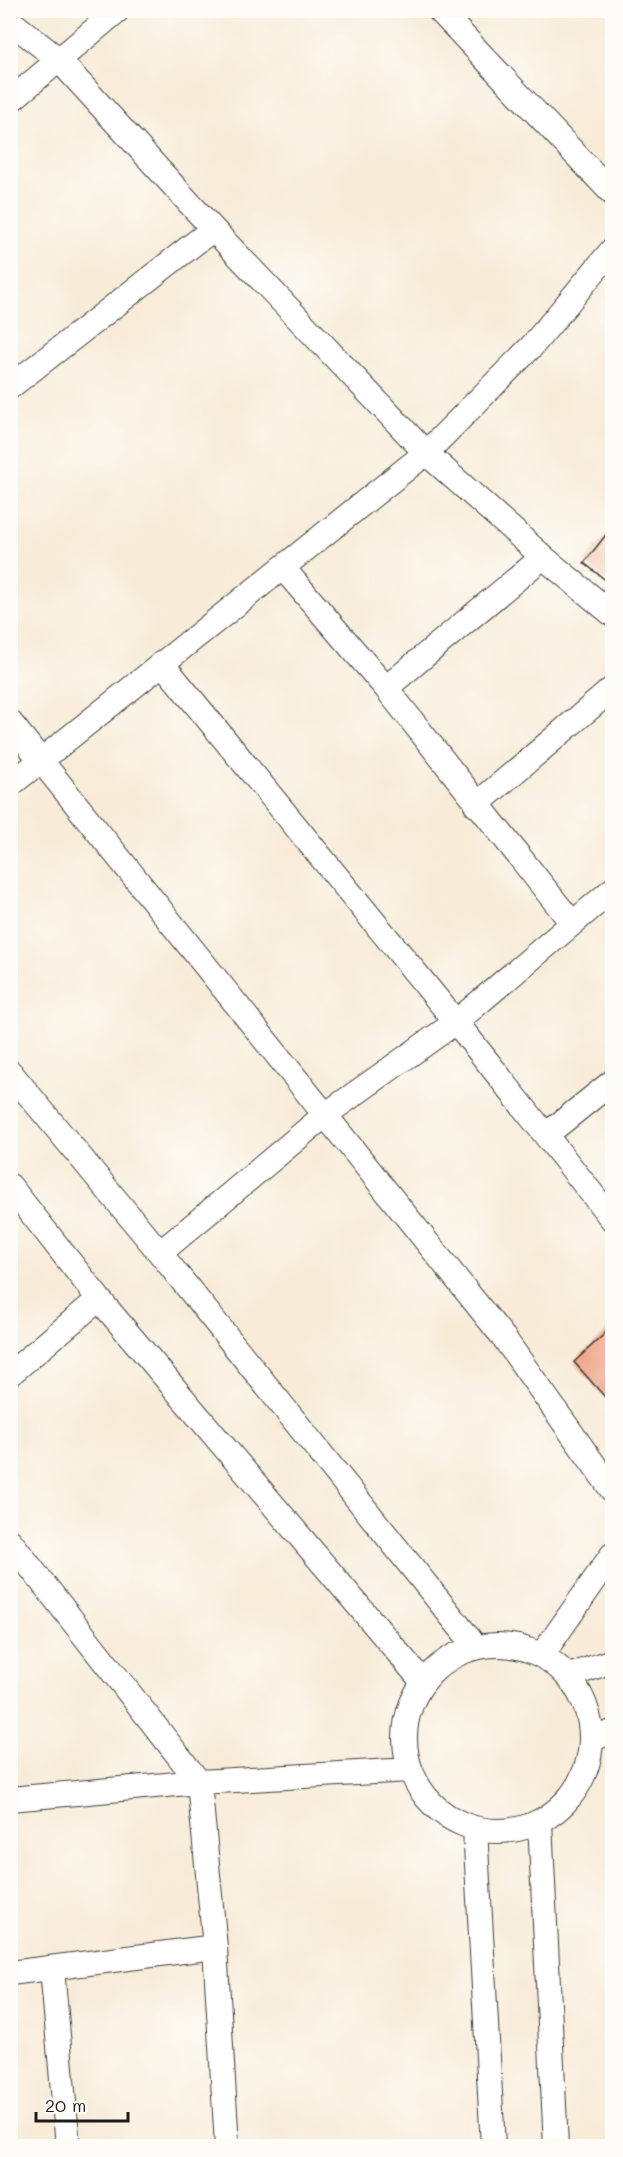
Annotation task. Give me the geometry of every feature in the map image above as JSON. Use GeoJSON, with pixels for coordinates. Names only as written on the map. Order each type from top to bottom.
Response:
{"type":"FeatureCollection","features":[{"type":"Feature","properties":{"kind":"street"},"geometry":{"type":"LineString","coordinates":[[10,101],[118,10]]}},
{"type":"Feature","properties":{"kind":"street"},"geometry":{"type":"LineString","coordinates":[[439,10],[612,193]]}},
{"type":"Feature","properties":{"kind":"street"},"geometry":{"type":"LineString","coordinates":[[10,21],[59,60],[213,229],[426,453],[543,557],[612,614]]}},
{"type":"Feature","properties":{"kind":"street"},"geometry":{"type":"LineString","coordinates":[[10,387],[213,229]]}},
{"type":"Feature","properties":{"kind":"street"},"geometry":{"type":"LineString","coordinates":[[10,785],[426,453],[532,346],[612,250]]}},
{"type":"Feature","properties":{"kind":"street"},"geometry":{"type":"LineString","coordinates":[[386,688],[543,557]]}},
{"type":"Feature","properties":{"kind":"street"},"geometry":{"type":"LineString","coordinates":[[283,568],[386,688],[476,805],[572,923]]}},
{"type":"Feature","properties":{"kind":"street"},"geometry":{"type":"LineString","coordinates":[[162,663],[456,1022],[612,1219]]}},
{"type":"Feature","properties":{"kind":"street"},"geometry":{"type":"LineString","coordinates":[[476,805],[612,689]]}},
{"type":"Feature","properties":{"kind":"street"},"geometry":{"type":"LineString","coordinates":[[10,722],[504,1338],[612,1490]]}},
{"type":"Feature","properties":{"kind":"street"},"geometry":{"type":"LineString","coordinates":[[160,1254],[325,1115],[456,1022],[612,890]]}},
{"type":"Feature","properties":{"kind":"street"},"geometry":{"type":"LineString","coordinates":[[10,1072],[160,1254],[476,1647]]}},
{"type":"Feature","properties":{"kind":"street"},"geometry":{"type":"LineString","coordinates":[[546,1135],[612,1082]]}},
{"type":"Feature","properties":{"kind":"street"},"geometry":{"type":"LineString","coordinates":[[10,1186],[99,1299],[423,1682]]}},
{"type":"Feature","properties":{"kind":"street"},"geometry":{"type":"LineString","coordinates":[[10,1374],[99,1299]]}},
{"type":"Feature","properties":{"kind":"street"},"geometry":{"type":"LineString","coordinates":[[10,1541],[199,1782],[215,1947],[227,2146]]}},
{"type":"Feature","properties":{"kind":"street"},"geometry":{"type":"LineString","coordinates":[[542,1655],[612,1555]]}},
{"type":"Feature","properties":{"kind":"street"},"geometry":{"type":"LineString","coordinates":[[511,1645],[542,1655],[569,1676],[590,1719],[602,1736],[586,1771],[567,1803],[540,1822],[508,1831],[475,1829],[435,1808],[410,1770],[404,1733],[408,1710],[423,1682],[446,1660],[476,1647],[511,1645]]}},
{"type":"Feature","properties":{"kind":"street"},"geometry":{"type":"LineString","coordinates":[[569,1676],[612,1661]]}},
{"type":"Feature","properties":{"kind":"street"},"geometry":{"type":"LineString","coordinates":[[14,1794],[410,1770]]}},
{"type":"Feature","properties":{"kind":"street"},"geometry":{"type":"LineString","coordinates":[[540,1822],[556,2146]]}},
{"type":"Feature","properties":{"kind":"street"},"geometry":{"type":"LineString","coordinates":[[475,1829],[493,2146]]}},
{"type":"Feature","properties":{"kind":"street"},"geometry":{"type":"LineString","coordinates":[[10,1973],[215,1947]]}},
{"type":"Feature","properties":{"kind":"street"},"geometry":{"type":"LineString","coordinates":[[52,1969],[68,2146]]}},
{"type":"Feature","properties":{"kind":"building"},"geometry":{"type":"Polygon","coordinates":[[[612,527],[612,585],[584,563],[612,527]]]}},
{"type":"Feature","properties":{"kind":"building"},"geometry":{"type":"Polygon","coordinates":[[[612,1327],[612,1405],[574,1362],[612,1327]]]}}]}
